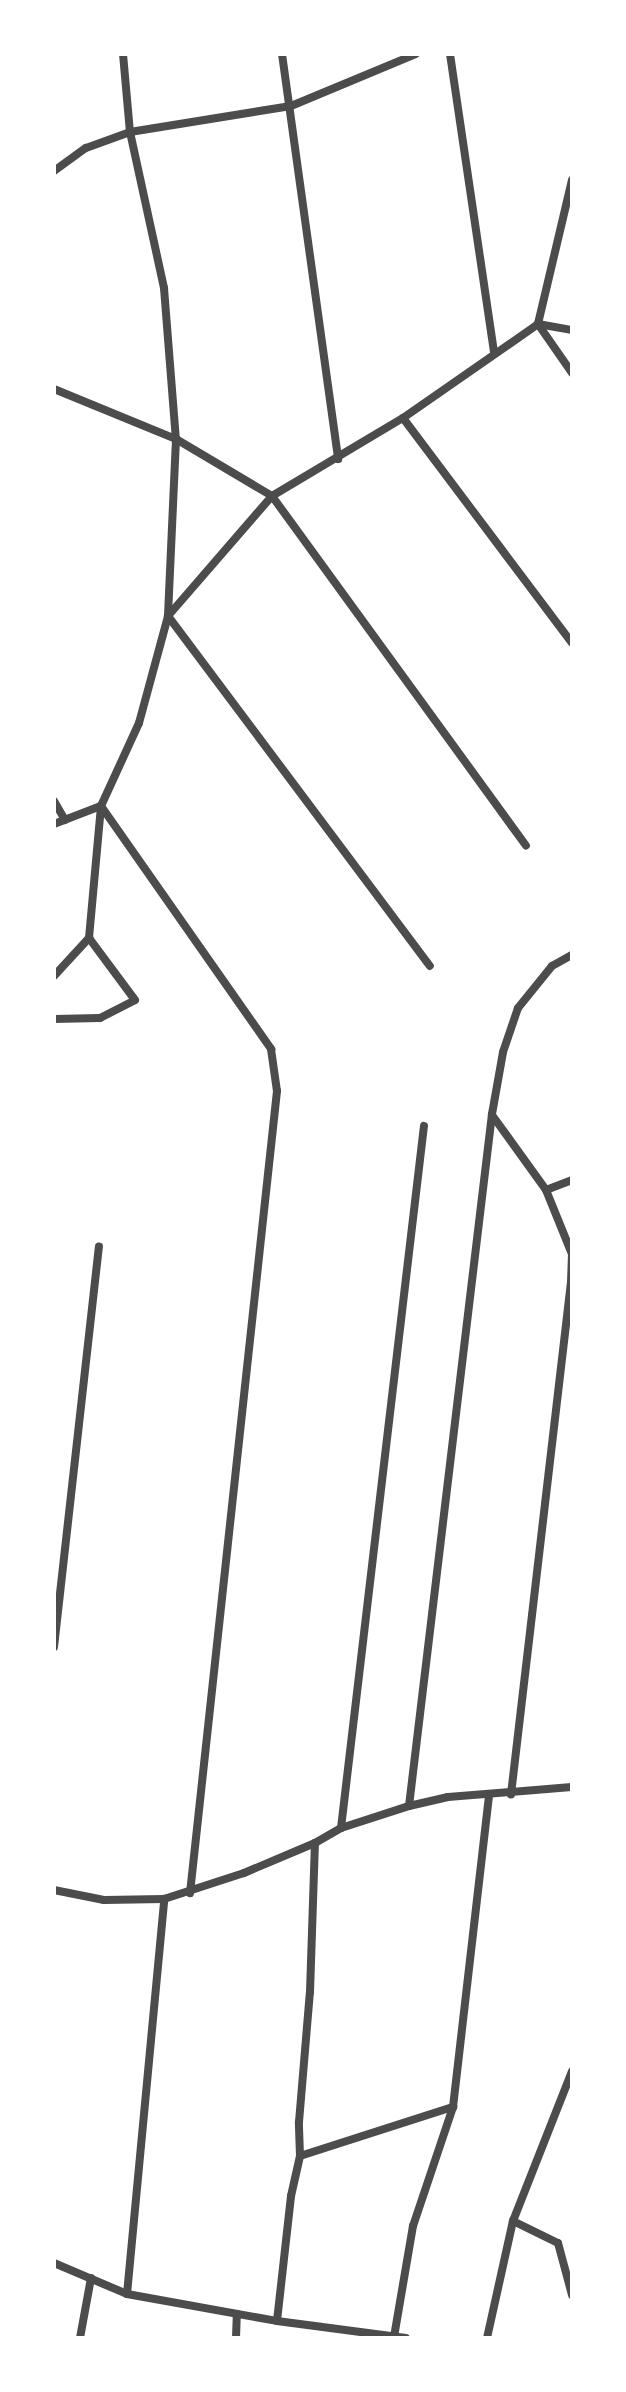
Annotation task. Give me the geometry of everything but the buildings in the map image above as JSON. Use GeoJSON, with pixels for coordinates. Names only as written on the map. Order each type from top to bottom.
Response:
{"type":"FeatureCollection","features":[{"type":"Feature","properties":{"kind":"street"},"geometry":{"type":"LineString","coordinates":[[54,976],[89,938],[101,806],[139,723],[168,616],[176,439],[164,288],[130,132],[123,54]]}},
{"type":"Feature","properties":{"kind":"street"},"geometry":{"type":"LineString","coordinates":[[282,54],[338,459]]}},
{"type":"Feature","properties":{"kind":"street"},"geometry":{"type":"LineString","coordinates":[[54,171],[86,148],[130,132],[291,106],[416,54]]}},
{"type":"Feature","properties":{"kind":"street"},"geometry":{"type":"LineString","coordinates":[[450,54],[494,353]]}},
{"type":"Feature","properties":{"kind":"street"},"geometry":{"type":"LineString","coordinates":[[168,616],[272,496],[403,418],[538,324],[572,180]]}},
{"type":"Feature","properties":{"kind":"street"},"geometry":{"type":"LineString","coordinates":[[538,324],[572,330]]}},
{"type":"Feature","properties":{"kind":"street"},"geometry":{"type":"LineString","coordinates":[[538,324],[572,373]]}},
{"type":"Feature","properties":{"kind":"street"},"geometry":{"type":"LineString","coordinates":[[54,389],[176,439],[272,496],[526,846]]}},
{"type":"Feature","properties":{"kind":"street"},"geometry":{"type":"LineString","coordinates":[[403,418],[572,643]]}},
{"type":"Feature","properties":{"kind":"street"},"geometry":{"type":"LineString","coordinates":[[168,616],[430,966]]}},
{"type":"Feature","properties":{"kind":"street"},"geometry":{"type":"LineString","coordinates":[[54,801],[65,820]]}},
{"type":"Feature","properties":{"kind":"street"},"geometry":{"type":"LineString","coordinates":[[54,824],[101,806]]}},
{"type":"Feature","properties":{"kind":"street"},"geometry":{"type":"LineString","coordinates":[[101,806],[271,1049],[277,1091],[190,1893]]}},
{"type":"Feature","properties":{"kind":"street"},"geometry":{"type":"LineString","coordinates":[[54,1019],[100,1018],[135,1000],[89,938]]}},
{"type":"Feature","properties":{"kind":"street"},"geometry":{"type":"LineString","coordinates":[[409,1806],[492,1114],[503,1052],[518,1008],[552,966],[572,955]]}},
{"type":"Feature","properties":{"kind":"street"},"geometry":{"type":"LineString","coordinates":[[492,1114],[546,1190],[572,1254],[511,1794]]}},
{"type":"Feature","properties":{"kind":"street"},"geometry":{"type":"LineString","coordinates":[[341,1828],[424,1126]]}},
{"type":"Feature","properties":{"kind":"street"},"geometry":{"type":"LineString","coordinates":[[546,1190],[572,1180]]}},
{"type":"Feature","properties":{"kind":"street"},"geometry":{"type":"LineString","coordinates":[[54,1647],[99,1247]]}},
{"type":"Feature","properties":{"kind":"street"},"geometry":{"type":"LineString","coordinates":[[54,1890],[104,1900],[164,1899],[190,1893],[315,1843],[341,1828],[409,1806],[448,1797],[572,1787]]}},
{"type":"Feature","properties":{"kind":"street"},"geometry":{"type":"LineString","coordinates":[[394,2337],[413,2226],[453,2107],[489,1796]]}},
{"type":"Feature","properties":{"kind":"street"},"geometry":{"type":"LineString","coordinates":[[277,2321],[291,2196],[300,2156],[299,2122],[310,1992],[315,1843]]}},
{"type":"Feature","properties":{"kind":"street"},"geometry":{"type":"LineString","coordinates":[[127,2294],[164,1899]]}},
{"type":"Feature","properties":{"kind":"street"},"geometry":{"type":"LineString","coordinates":[[487,2338],[513,2221],[572,2071]]}},
{"type":"Feature","properties":{"kind":"street"},"geometry":{"type":"LineString","coordinates":[[300,2156],[453,2107]]}},
{"type":"Feature","properties":{"kind":"street"},"geometry":{"type":"LineString","coordinates":[[513,2221],[558,2243],[572,2295]]}},
{"type":"Feature","properties":{"kind":"street"},"geometry":{"type":"LineString","coordinates":[[54,2263],[127,2294],[277,2321],[406,2338]]}},
{"type":"Feature","properties":{"kind":"street"},"geometry":{"type":"LineString","coordinates":[[80,2338],[91,2278]]}},
{"type":"Feature","properties":{"kind":"street"},"geometry":{"type":"LineString","coordinates":[[236,2338],[237,2314]]}}]}
